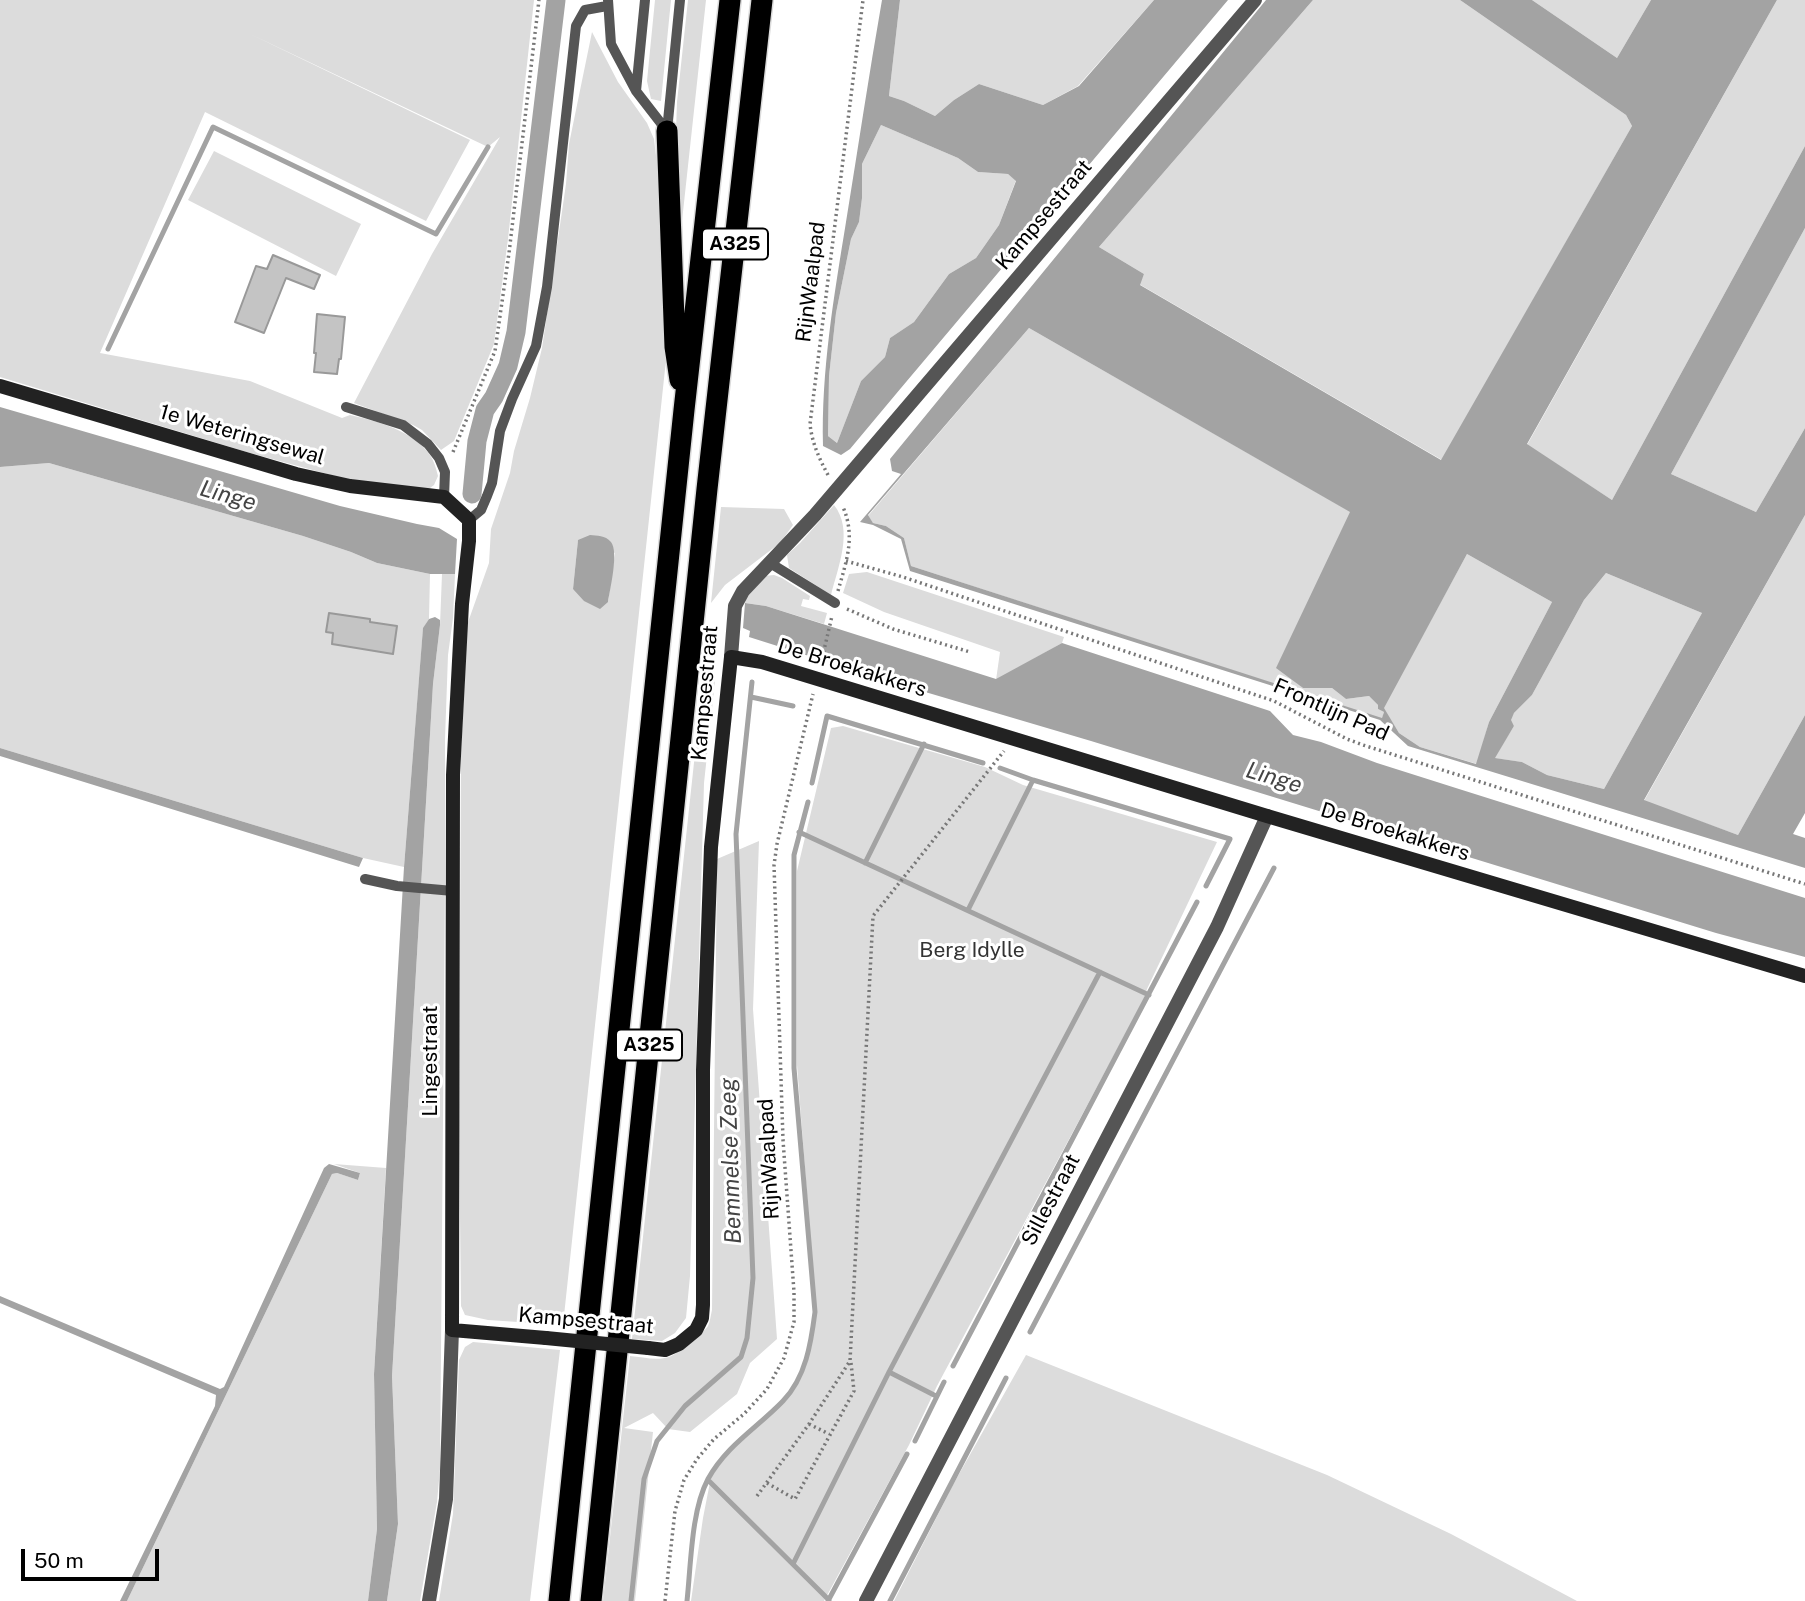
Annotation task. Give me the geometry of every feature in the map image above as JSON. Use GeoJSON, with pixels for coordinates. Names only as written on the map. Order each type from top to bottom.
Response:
{"type":"FeatureCollection","features":[{"type":"Feature","properties":{"kind":"highway","name":"A325"},"geometry":{"type":"LineString","coordinates":[[559,1601],[684,410],[730,0]]}},
{"type":"Feature","properties":{"kind":"highway","name":"A325"},"geometry":{"type":"LineString","coordinates":[[591,1601],[703,529],[762,0]]}},
{"type":"Feature","properties":{"kind":"highway"},"geometry":{"type":"LineString","coordinates":[[667,131],[675,347],[684,410]]}},
{"type":"Feature","properties":{"kind":"street","name":"Kampsestraat"},"geometry":{"type":"LineString","coordinates":[[452,1330],[665,1350],[679,1344],[696,1330],[702,1318],[703,1070],[711,847],[735,606],[743,591],[836,491],[1255,0]]}},
{"type":"Feature","properties":{"kind":"street","name":"1e Weteringsewal"},"geometry":{"type":"LineString","coordinates":[[0,386],[296,474],[350,486],[444,497]]}},
{"type":"Feature","properties":{"kind":"street"},"geometry":{"type":"LineString","coordinates":[[444,497],[469,520]]}},
{"type":"Feature","properties":{"kind":"street","name":"Lingestraat"},"geometry":{"type":"LineString","coordinates":[[429,1601],[446,1499],[452,1330],[453,775],[469,520]]}},
{"type":"Feature","properties":{"kind":"street","name":"De Broekakkers"},"geometry":{"type":"LineString","coordinates":[[732,657],[762,662],[1805,976]]}},
{"type":"Feature","properties":{"kind":"street","name":"Sillestraat"},"geometry":{"type":"LineString","coordinates":[[866,1601],[1217,927],[1267,816]]}},
{"type":"Feature","properties":{"kind":"lane"},"geometry":{"type":"LineString","coordinates":[[636,91],[646,0]]}},
{"type":"Feature","properties":{"kind":"lane"},"geometry":{"type":"LineString","coordinates":[[667,131],[680,0]]}},
{"type":"Feature","properties":{"kind":"lane"},"geometry":{"type":"LineString","coordinates":[[469,520],[481,510],[487,496],[492,483],[500,431],[536,346],[547,287],[576,26],[585,10],[607,3],[611,44],[636,91],[667,131]]}},
{"type":"Feature","properties":{"kind":"lane"},"geometry":{"type":"LineString","coordinates":[[346,407],[403,425],[428,444],[439,458],[445,472],[444,497]]}},
{"type":"Feature","properties":{"kind":"lane"},"geometry":{"type":"LineString","coordinates":[[770,563],[835,603]]}},
{"type":"Feature","properties":{"kind":"lane"},"geometry":{"type":"LineString","coordinates":[[365,879],[397,887],[453,891]]}},
{"type":"Feature","properties":{"kind":"path"},"geometry":{"type":"LineString","coordinates":[[445,472],[495,351],[539,0]]}},
{"type":"Feature","properties":{"kind":"path","name":"RijnWaalpad"},"geometry":{"type":"LineString","coordinates":[[846,561],[850,528],[846,513],[816,450],[810,424],[863,0]]}},
{"type":"Feature","properties":{"kind":"path","name":"Frontlijn Pad"},"geometry":{"type":"LineString","coordinates":[[846,561],[903,577],[1274,701],[1363,745],[1805,884]]}},
{"type":"Feature","properties":{"kind":"path"},"geometry":{"type":"LineString","coordinates":[[835,603],[893,629],[970,652]]}},
{"type":"Feature","properties":{"kind":"path"},"geometry":{"type":"LineString","coordinates":[[821,663],[831,622]]}},
{"type":"Feature","properties":{"kind":"path","name":"RijnWaalpad"},"geometry":{"type":"LineString","coordinates":[[665,1601],[675,1511],[684,1480],[702,1452],[767,1389],[784,1358],[794,1322],[783,1140],[774,865],[817,679]]}},
{"type":"Feature","properties":{"kind":"path"},"geometry":{"type":"LineString","coordinates":[[767,1482],[795,1499],[854,1391],[850,1361],[873,916],[1013,739]]}},
{"type":"Feature","properties":{"kind":"path"},"geometry":{"type":"LineString","coordinates":[[757,1496],[850,1361]]}},
{"type":"Feature","properties":{"kind":"path"},"geometry":{"type":"LineString","coordinates":[[809,1424],[829,1434]]}},
{"type":"Feature","properties":{"kind":"green space"},"geometry":{"type":"Polygon","coordinates":[[[0,0],[534,0],[494,344],[454,441],[441,450],[422,430],[413,425],[354,403],[432,254],[500,137],[488,147],[248,33],[470,140],[426,221],[205,112],[100,353],[250,381],[342,418],[350,415],[394,428],[415,439],[430,455],[438,476],[434,485],[426,491],[342,478],[0,377],[0,0]]]}},
{"type":"Feature","properties":{"kind":"green space"},"geometry":{"type":"Polygon","coordinates":[[[655,0],[671,0],[661,101],[651,99],[647,81],[655,0]]]}},
{"type":"Feature","properties":{"kind":"green space"},"geometry":{"type":"Polygon","coordinates":[[[688,0],[706,0],[682,221],[675,160],[677,102],[688,0]]]}},
{"type":"Feature","properties":{"kind":"green space"},"geometry":{"type":"Polygon","coordinates":[[[900,0],[1154,0],[1078,86],[1043,105],[979,84],[935,116],[889,96],[900,0]]]}},
{"type":"Feature","properties":{"kind":"green space"},"geometry":{"type":"Polygon","coordinates":[[[1313,0],[1460,0],[1626,115],[1632,126],[1442,460],[1139,284],[1144,274],[1099,247],[1313,0]]]}},
{"type":"Feature","properties":{"kind":"green space"},"geometry":{"type":"Polygon","coordinates":[[[1532,0],[1651,0],[1617,58],[1532,0]]]}},
{"type":"Feature","properties":{"kind":"green space"},"geometry":{"type":"Polygon","coordinates":[[[1777,0],[1805,0],[1805,146],[1612,500],[1527,445],[1777,0]]]}},
{"type":"Feature","properties":{"kind":"green space"},"geometry":{"type":"Polygon","coordinates":[[[592,32],[618,82],[647,123],[654,139],[669,266],[671,313],[563,1325],[488,1320],[465,1315],[461,1306],[459,1127],[461,755],[467,625],[489,563],[491,529],[510,473],[542,348],[566,184],[569,144],[592,32]],[[578,540],[573,589],[608,602],[615,553],[578,540]]]}},
{"type":"Feature","properties":{"kind":"green space"},"geometry":{"type":"Polygon","coordinates":[[[881,125],[958,158],[978,172],[1008,174],[1016,180],[999,225],[976,258],[949,274],[914,322],[890,338],[885,357],[861,381],[837,443],[828,436],[829,376],[836,313],[851,239],[859,222],[862,164],[881,125]]]}},
{"type":"Feature","properties":{"kind":"green space"},"geometry":{"type":"Polygon","coordinates":[[[214,151],[361,224],[336,276],[188,200],[214,151]]]}},
{"type":"Feature","properties":{"kind":"green space"},"geometry":{"type":"Polygon","coordinates":[[[1805,228],[1805,428],[1756,512],[1671,474],[1805,228]]]}},
{"type":"Feature","properties":{"kind":"green space"},"geometry":{"type":"Polygon","coordinates":[[[1029,328],[1351,512],[1277,667],[1303,688],[1332,688],[1346,699],[1369,696],[1378,705],[1378,709],[1384,712],[1382,719],[911,566],[904,538],[886,526],[873,523],[868,516],[1029,328]]]}},
{"type":"Feature","properties":{"kind":"green space"},"geometry":{"type":"Polygon","coordinates":[[[49,463],[303,536],[377,563],[430,574],[429,619],[423,629],[404,867],[363,858],[0,748],[0,467],[49,463]]]}},
{"type":"Feature","properties":{"kind":"green space"},"geometry":{"type":"Polygon","coordinates":[[[834,505],[840,515],[844,537],[831,595],[789,568],[787,555],[834,505]]]}},
{"type":"Feature","properties":{"kind":"green space"},"geometry":{"type":"Polygon","coordinates":[[[721,507],[784,509],[793,525],[780,543],[725,585],[711,603],[721,507]]]}},
{"type":"Feature","properties":{"kind":"green space"},"geometry":{"type":"Polygon","coordinates":[[[1805,515],[1805,715],[1738,835],[1644,801],[1805,515]]]}},
{"type":"Feature","properties":{"kind":"green space"},"geometry":{"type":"Polygon","coordinates":[[[1467,554],[1552,602],[1489,722],[1477,764],[1420,747],[1399,733],[1383,708],[1467,554]]]}},
{"type":"Feature","properties":{"kind":"green space"},"geometry":{"type":"Polygon","coordinates":[[[867,572],[1064,637],[1062,643],[996,680],[1000,652],[884,612],[843,593],[849,574],[867,572]]]}},
{"type":"Feature","properties":{"kind":"green space"},"geometry":{"type":"Polygon","coordinates":[[[1606,573],[1702,613],[1604,789],[1547,775],[1522,762],[1494,758],[1514,726],[1510,720],[1514,713],[1532,695],[1584,600],[1606,573]]]}},
{"type":"Feature","properties":{"kind":"green space"},"geometry":{"type":"Polygon","coordinates":[[[442,574],[455,574],[445,739],[440,1469],[420,1601],[387,1601],[398,1524],[392,1376],[433,684],[440,625],[442,574]]]}},
{"type":"Feature","properties":{"kind":"green space"},"geometry":{"type":"Polygon","coordinates":[[[774,575],[810,596],[809,600],[803,599],[801,606],[827,613],[824,624],[766,606],[745,603],[747,596],[764,576],[774,575]]]}},
{"type":"Feature","properties":{"kind":"green space"},"geometry":{"type":"Polygon","coordinates":[[[703,679],[715,681],[704,783],[690,1276],[686,1318],[675,1333],[662,1341],[632,1339],[703,679]]]}},
{"type":"Feature","properties":{"kind":"green space","name":"Berg Idylle"},"geometry":{"type":"Polygon","coordinates":[[[843,726],[985,767],[1023,785],[1217,842],[1144,999],[824,1601],[691,1601],[711,1477],[727,1454],[786,1401],[801,1375],[811,1348],[816,1312],[797,1065],[797,871],[831,728],[843,726]]]}},
{"type":"Feature","properties":{"kind":"green space"},"geometry":{"type":"Polygon","coordinates":[[[759,841],[753,1009],[777,1339],[750,1363],[737,1394],[690,1432],[668,1429],[653,1413],[624,1428],[653,1432],[635,1601],[603,1601],[630,1356],[660,1359],[672,1356],[706,1329],[712,1310],[717,859],[759,841]]]}},
{"type":"Feature","properties":{"kind":"green space"},"geometry":{"type":"Polygon","coordinates":[[[334,1164],[386,1168],[374,1374],[377,1529],[368,1601],[127,1601],[332,1174],[358,1180],[360,1173],[334,1164]]]}},
{"type":"Feature","properties":{"kind":"green space"},"geometry":{"type":"Polygon","coordinates":[[[473,1342],[560,1350],[530,1601],[439,1601],[453,1514],[459,1360],[465,1347],[473,1342]]]}},
{"type":"Feature","properties":{"kind":"green space"},"geometry":{"type":"Polygon","coordinates":[[[1026,1355],[1327,1475],[1451,1534],[1577,1601],[894,1601],[954,1483],[1026,1355]]]}},
{"type":"Feature","properties":{"kind":"water"},"geometry":{"type":"Polygon","coordinates":[[[882,0],[900,0],[889,96],[935,116],[979,84],[1043,105],[1079,86],[1154,0],[1228,0],[850,449],[841,455],[823,446],[826,362],[882,0]],[[881,125],[862,164],[859,222],[851,239],[836,313],[829,376],[828,436],[837,443],[861,381],[885,357],[890,338],[914,322],[949,274],[976,258],[999,225],[1016,181],[1008,174],[978,172],[958,158],[881,125]]]}},
{"type":"Feature","properties":{"kind":"water"},"geometry":{"type":"Polygon","coordinates":[[[1266,0],[1313,0],[1099,247],[1144,274],[1140,285],[1441,460],[1632,126],[1626,115],[1460,0],[1532,0],[1617,58],[1651,0],[1777,0],[1527,444],[1612,500],[1805,146],[1805,228],[1671,474],[1756,512],[1805,428],[1805,515],[1644,800],[1738,835],[1805,715],[1805,813],[1793,834],[1805,838],[1805,868],[1408,746],[1380,720],[910,571],[901,539],[873,525],[860,522],[901,474],[892,471],[890,459],[1266,0]],[[1029,328],[868,515],[873,523],[886,526],[904,538],[911,566],[1382,718],[1384,712],[1378,709],[1378,705],[1369,696],[1346,699],[1332,688],[1303,688],[1276,668],[1350,512],[1029,328]],[[1467,554],[1384,708],[1399,733],[1420,747],[1476,764],[1489,722],[1552,602],[1467,554]],[[1606,573],[1584,600],[1532,695],[1514,713],[1511,720],[1514,726],[1495,758],[1522,762],[1547,775],[1604,789],[1702,613],[1606,573]]]}},
{"type":"Feature","properties":{"kind":"water","name":"Linge"},"geometry":{"type":"Polygon","coordinates":[[[0,407],[340,506],[439,528],[457,539],[455,574],[430,574],[377,563],[303,536],[49,463],[0,467],[0,407]]]}},
{"type":"Feature","properties":{"kind":"water"},"geometry":{"type":"Polygon","coordinates":[[[590,535],[609,540],[614,554],[608,602],[600,609],[584,601],[573,589],[578,540],[590,535]]]}},
{"type":"Feature","properties":{"kind":"water","name":"Linge"},"geometry":{"type":"Polygon","coordinates":[[[745,603],[766,606],[996,679],[1062,643],[1270,711],[1293,735],[1805,898],[1805,957],[1716,933],[749,637],[750,631],[743,628],[745,603]]]}},
{"type":"Feature","properties":{"kind":"water"},"geometry":{"type":"Polygon","coordinates":[[[435,617],[440,620],[440,625],[433,684],[392,1376],[398,1524],[387,1601],[368,1601],[377,1529],[374,1374],[404,867],[423,628],[429,619],[435,617]]]}},
{"type":"Feature","properties":{"kind":"water"},"geometry":{"type":"Polygon","coordinates":[[[0,748],[363,858],[359,867],[0,756],[0,748]]]}},
{"type":"Feature","properties":{"kind":"water"},"geometry":{"type":"Polygon","coordinates":[[[329,1164],[360,1173],[358,1180],[332,1174],[127,1601],[120,1601],[215,1406],[216,1395],[0,1303],[0,1296],[220,1389],[224,1387],[324,1168],[329,1164]]]}},
{"type":"Feature","properties":{"kind":"building"},"geometry":{"type":"Polygon","coordinates":[[[273,255],[320,275],[314,289],[286,278],[264,333],[235,322],[256,266],[267,269],[273,255]]]}},
{"type":"Feature","properties":{"kind":"building"},"geometry":{"type":"Polygon","coordinates":[[[317,314],[345,317],[337,374],[314,372],[317,314]]]}},
{"type":"Feature","properties":{"kind":"building"},"geometry":{"type":"Polygon","coordinates":[[[329,613],[397,626],[393,654],[332,644],[333,633],[326,632],[329,613]]]}},
{"type":"Feature","properties":{"kind":"waterway"},"geometry":{"type":"LineString","coordinates":[[472,494],[477,441],[485,410],[508,366],[516,332],[556,0]]}},
{"type":"Feature","properties":{"kind":"waterway"},"geometry":{"type":"LineString","coordinates":[[108,349],[213,127],[436,234],[488,147]]}},
{"type":"Feature","properties":{"kind":"waterway","name":"Bemmelse Zeeg"},"geometry":{"type":"LineString","coordinates":[[631,1601],[644,1479],[657,1441],[685,1406],[741,1357],[747,1338],[753,1278],[736,834],[752,682]]}},
{"type":"Feature","properties":{"kind":"waterway"},"geometry":{"type":"LineString","coordinates":[[751,697],[793,706]]}},
{"type":"Feature","properties":{"kind":"waterway"},"geometry":{"type":"LineString","coordinates":[[812,783],[827,716],[983,763]]}},
{"type":"Feature","properties":{"kind":"waterway"},"geometry":{"type":"LineString","coordinates":[[865,863],[924,744]]}},
{"type":"Feature","properties":{"kind":"waterway"},"geometry":{"type":"LineString","coordinates":[[1000,768],[1230,839],[1206,886]]}},
{"type":"Feature","properties":{"kind":"waterway"},"geometry":{"type":"LineString","coordinates":[[968,910],[1033,780]]}},
{"type":"Feature","properties":{"kind":"waterway"},"geometry":{"type":"LineString","coordinates":[[687,1601],[695,1522],[702,1492],[724,1456],[791,1392],[806,1359],[815,1312],[794,1068],[794,855],[808,802]]}},
{"type":"Feature","properties":{"kind":"waterway"},"geometry":{"type":"LineString","coordinates":[[799,832],[1149,995]]}},
{"type":"Feature","properties":{"kind":"waterway"},"geometry":{"type":"LineString","coordinates":[[1030,1332],[1274,868]]}},
{"type":"Feature","properties":{"kind":"waterway"},"geometry":{"type":"LineString","coordinates":[[953,1366],[1197,902]]}},
{"type":"Feature","properties":{"kind":"waterway"},"geometry":{"type":"LineString","coordinates":[[793,1564],[889,1372],[1100,972]]}},
{"type":"Feature","properties":{"kind":"waterway"},"geometry":{"type":"LineString","coordinates":[[889,1372],[936,1396]]}},
{"type":"Feature","properties":{"kind":"waterway"},"geometry":{"type":"LineString","coordinates":[[890,1601],[1006,1378]]}},
{"type":"Feature","properties":{"kind":"waterway"},"geometry":{"type":"LineString","coordinates":[[915,1441],[944,1382]]}},
{"type":"Feature","properties":{"kind":"waterway"},"geometry":{"type":"LineString","coordinates":[[828,1601],[907,1454]]}},
{"type":"Feature","properties":{"kind":"waterway"},"geometry":{"type":"LineString","coordinates":[[708,1480],[829,1600]]}}]}
